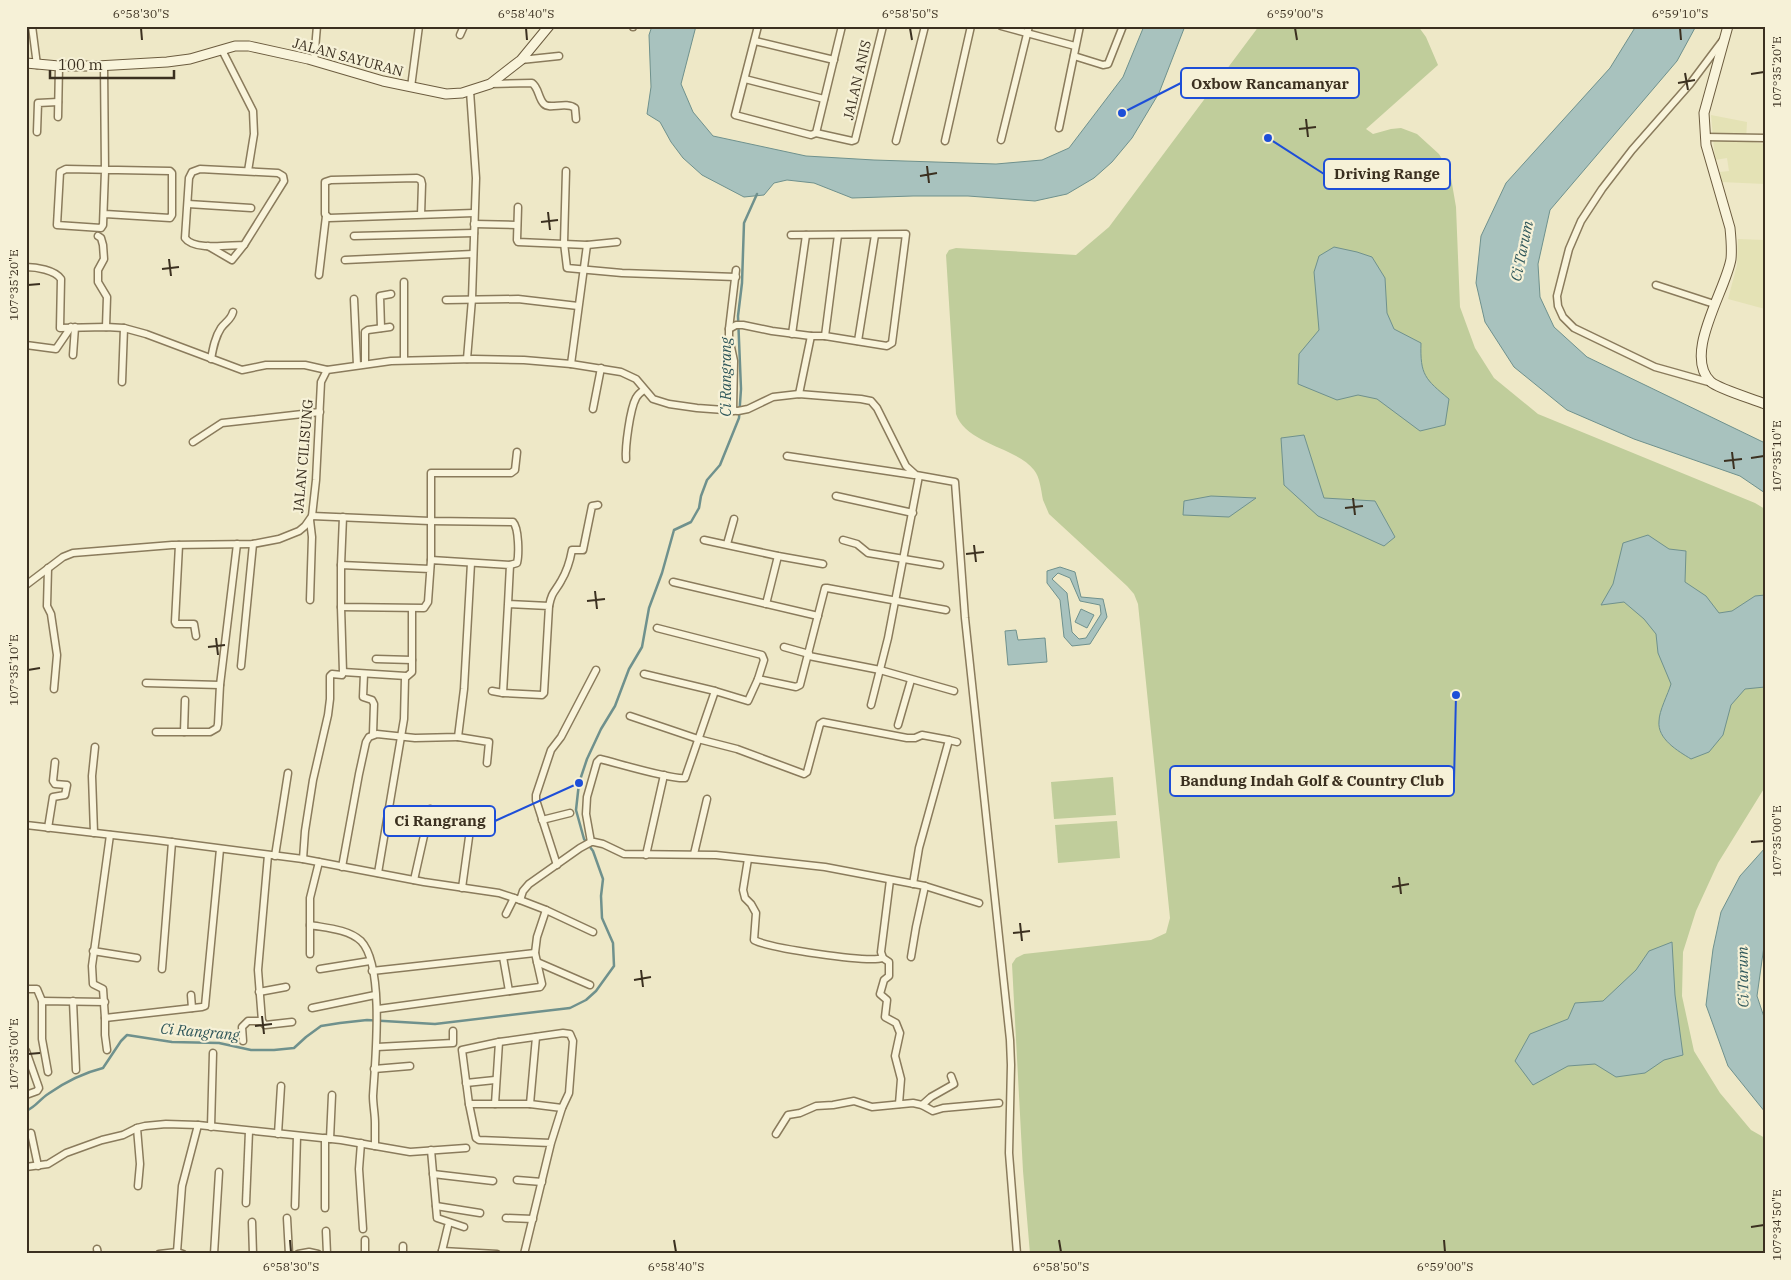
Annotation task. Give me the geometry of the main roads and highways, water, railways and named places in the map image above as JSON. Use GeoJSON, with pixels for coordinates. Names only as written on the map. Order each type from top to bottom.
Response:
{"type":"FeatureCollection","features":[{"type":"Feature","properties":{"kind":"water"},"geometry":{"type":"Polygon","coordinates":[[[652,26],[696,26],[681,84],[693,112],[713,136],[806,156],[996,164],[1042,160],[1069,148],[1123,77],[1144,26],[1185,26],[1159,93],[1132,138],[1112,162],[1094,178],[1067,194],[1035,201],[968,196],[852,198],[814,183],[787,180],[774,183],[764,195],[744,197],[702,175],[683,158],[660,122],[647,114],[651,87],[649,35],[652,26]]]}},
{"type":"Feature","properties":{"kind":"water","name":"Ci Tarum"},"geometry":{"type":"Polygon","coordinates":[[[1636,26],[1696,26],[1677,61],[1550,210],[1538,264],[1540,297],[1554,327],[1587,357],[1765,443],[1765,493],[1740,476],[1634,439],[1567,410],[1514,367],[1485,322],[1476,283],[1481,236],[1506,183],[1610,68],[1636,26]]]}},
{"type":"Feature","properties":{"kind":"water"},"geometry":{"type":"Polygon","coordinates":[[[1334,247],[1372,257],[1385,278],[1387,313],[1394,329],[1421,343],[1423,370],[1426,376],[1449,399],[1445,425],[1420,431],[1377,399],[1358,395],[1337,400],[1298,384],[1299,354],[1319,330],[1314,272],[1319,256],[1334,247]]]}},
{"type":"Feature","properties":{"kind":"water"},"geometry":{"type":"Polygon","coordinates":[[[1304,435],[1324,498],[1375,501],[1395,537],[1384,546],[1318,516],[1284,485],[1281,438],[1304,435]]]}},
{"type":"Feature","properties":{"kind":"water"},"geometry":{"type":"Polygon","coordinates":[[[1211,496],[1256,498],[1229,517],[1183,515],[1184,501],[1211,496]]]}},
{"type":"Feature","properties":{"kind":"water"},"geometry":{"type":"Polygon","coordinates":[[[1648,535],[1669,549],[1686,551],[1685,582],[1706,596],[1719,613],[1732,611],[1755,596],[1765,595],[1765,687],[1745,689],[1731,705],[1723,735],[1709,752],[1691,759],[1669,744],[1659,727],[1660,712],[1671,684],[1658,653],[1656,634],[1644,619],[1624,602],[1601,605],[1613,584],[1623,543],[1648,535]]]}},
{"type":"Feature","properties":{"kind":"water"},"geometry":{"type":"Polygon","coordinates":[[[1060,567],[1075,572],[1081,597],[1103,599],[1107,617],[1090,644],[1072,646],[1064,637],[1060,600],[1047,583],[1047,571],[1060,567]],[[1058,573],[1052,579],[1067,593],[1072,632],[1079,639],[1086,638],[1101,614],[1100,605],[1080,601],[1070,578],[1058,573]]]}},
{"type":"Feature","properties":{"kind":"water"},"geometry":{"type":"Polygon","coordinates":[[[1081,609],[1094,615],[1087,628],[1075,622],[1081,609]]]}},
{"type":"Feature","properties":{"kind":"water"},"geometry":{"type":"Polygon","coordinates":[[[1016,630],[1018,640],[1045,638],[1047,662],[1008,665],[1005,631],[1016,630]]]}},
{"type":"Feature","properties":{"kind":"water","name":"Ci Tarum"},"geometry":{"type":"Polygon","coordinates":[[[1765,848],[1765,939],[1757,996],[1765,1020],[1765,1112],[1728,1066],[1706,1005],[1713,949],[1721,912],[1740,876],[1765,848]]]}},
{"type":"Feature","properties":{"kind":"water"},"geometry":{"type":"Polygon","coordinates":[[[1672,942],[1675,995],[1683,1055],[1664,1060],[1645,1073],[1616,1077],[1595,1064],[1568,1066],[1533,1085],[1515,1061],[1530,1034],[1568,1019],[1575,1003],[1603,1001],[1636,970],[1649,951],[1672,942]]]}},
{"type":"Feature","properties":{"kind":"waterway","name":"Ci Rangrang"},"geometry":{"type":"LineString","coordinates":[[26,1111],[68,1082],[88,1072],[103,1068],[127,1035],[172,1042],[219,1043],[251,1050],[274,1050],[294,1048],[321,1026],[367,1020],[435,1024],[570,1008],[586,1000],[596,991],[614,966],[613,943],[602,918],[601,896],[603,879],[593,851],[584,839],[576,810],[579,783],[587,759],[601,729],[615,706],[629,669],[642,647],[649,608],[662,573],[674,530],[691,522],[699,508],[707,480],[720,465],[739,418],[741,389],[738,316],[742,283],[744,223],[757,194]]}},
{"type":"Feature","properties":{"kind":"place","name":"Oxbow Rancamanyar"},"geometry":{"type":"Point","coordinates":[1122,113]}},
{"type":"Feature","properties":{"kind":"place","name":"Driving Range"},"geometry":{"type":"Point","coordinates":[1268,138]}},
{"type":"Feature","properties":{"kind":"place","name":"Bandung Indah Golf & Country Club"},"geometry":{"type":"Point","coordinates":[1456,695]}},
{"type":"Feature","properties":{"kind":"place","name":"Ci Rangrang"},"geometry":{"type":"Point","coordinates":[579,783]}}]}
